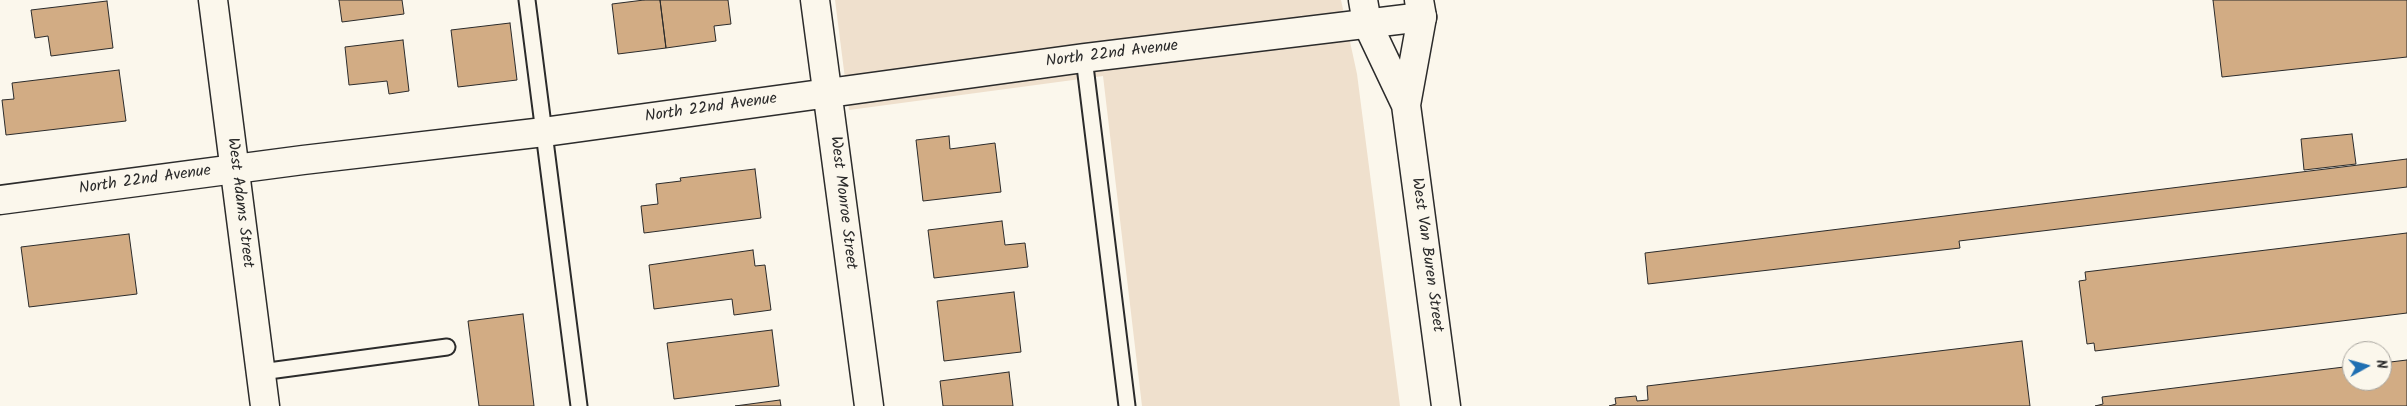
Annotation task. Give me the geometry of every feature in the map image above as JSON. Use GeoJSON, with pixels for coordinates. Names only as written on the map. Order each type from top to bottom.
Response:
{"type":"FeatureCollection","features":[{"type":"Feature","properties":{"kind":"street","name":"West Adams Street"},"geometry":{"type":"LineString","coordinates":[[213,0],[265,406]]}},
{"type":"Feature","properties":{"kind":"street","name":"West Monroe Street"},"geometry":{"type":"LineString","coordinates":[[815,0],[869,406]]}},
{"type":"Feature","properties":{"kind":"street","name":"North 22nd Avenue"},"geometry":{"type":"LineString","coordinates":[[0,200],[235,169],[544,132],[1084,58],[1365,12],[1420,8]]}},
{"type":"Feature","properties":{"kind":"street","name":"West Van Buren Street"},"geometry":{"type":"LineString","coordinates":[[1420,8],[1406,105],[1446,406]]}},
{"type":"Feature","properties":{"kind":"street","name":"West Van Buren Street"},"geometry":{"type":"LineString","coordinates":[[1365,12],[1406,105]]}},
{"type":"Feature","properties":{"kind":"lane"},"geometry":{"type":"LineString","coordinates":[[527,0],[578,406]]}},
{"type":"Feature","properties":{"kind":"lane"},"geometry":{"type":"LineString","coordinates":[[1084,58],[1127,406]]}},
{"type":"Feature","properties":{"kind":"lane"},"geometry":{"type":"LineString","coordinates":[[261,372],[447,347]]}},
{"type":"Feature","properties":{"kind":"shaded area"},"geometry":{"type":"Polygon","coordinates":[[[835,0],[1341,0],[1357,74],[1400,406],[1142,406],[1103,76],[849,110],[835,0]]]}},
{"type":"Feature","properties":{"kind":"building"},"geometry":{"type":"Polygon","coordinates":[[[339,0],[402,0],[404,14],[342,22],[339,0]]]}},
{"type":"Feature","properties":{"kind":"building"},"geometry":{"type":"Polygon","coordinates":[[[660,0],[666,48],[618,54],[612,4],[660,0]]]}},
{"type":"Feature","properties":{"kind":"building"},"geometry":{"type":"Polygon","coordinates":[[[660,0],[728,0],[731,24],[714,26],[716,41],[666,48],[660,0]]]}},
{"type":"Feature","properties":{"kind":"building"},"geometry":{"type":"Polygon","coordinates":[[[2213,0],[2407,0],[2407,57],[2222,77],[2213,0]]]}},
{"type":"Feature","properties":{"kind":"building"},"geometry":{"type":"Polygon","coordinates":[[[107,1],[113,48],[51,56],[48,36],[35,38],[31,10],[107,1]]]}},
{"type":"Feature","properties":{"kind":"building"},"geometry":{"type":"Polygon","coordinates":[[[510,23],[517,80],[458,87],[451,30],[510,23]]]}},
{"type":"Feature","properties":{"kind":"building"},"geometry":{"type":"Polygon","coordinates":[[[403,40],[409,91],[389,94],[387,81],[349,85],[345,47],[403,40]]]}},
{"type":"Feature","properties":{"kind":"building"},"geometry":{"type":"Polygon","coordinates":[[[119,70],[126,121],[6,135],[2,100],[14,99],[12,83],[119,70]]]}},
{"type":"Feature","properties":{"kind":"building"},"geometry":{"type":"Polygon","coordinates":[[[2352,134],[2356,164],[2304,170],[2301,139],[2352,134]]]}},
{"type":"Feature","properties":{"kind":"building"},"geometry":{"type":"Polygon","coordinates":[[[949,136],[950,149],[995,143],[1001,192],[923,201],[916,140],[949,136]]]}},
{"type":"Feature","properties":{"kind":"building"},"geometry":{"type":"Polygon","coordinates":[[[2407,159],[2407,187],[1959,241],[1960,248],[1648,284],[1645,253],[2407,159]]]}},
{"type":"Feature","properties":{"kind":"building"},"geometry":{"type":"Polygon","coordinates":[[[755,169],[761,218],[644,233],[641,206],[658,204],[656,184],[681,181],[680,178],[755,169]]]}},
{"type":"Feature","properties":{"kind":"building"},"geometry":{"type":"Polygon","coordinates":[[[1002,221],[1005,245],[1025,243],[1028,267],[934,278],[928,230],[1002,221]]]}},
{"type":"Feature","properties":{"kind":"building"},"geometry":{"type":"Polygon","coordinates":[[[2407,233],[2407,313],[2095,351],[2094,343],[2087,344],[2079,281],[2086,280],[2085,272],[2407,233]]]}},
{"type":"Feature","properties":{"kind":"building"},"geometry":{"type":"Polygon","coordinates":[[[129,234],[137,294],[29,307],[21,247],[129,234]]]}},
{"type":"Feature","properties":{"kind":"building"},"geometry":{"type":"Polygon","coordinates":[[[753,250],[755,266],[765,265],[771,310],[734,315],[732,299],[654,309],[649,265],[753,250]]]}},
{"type":"Feature","properties":{"kind":"building"},"geometry":{"type":"Polygon","coordinates":[[[1014,292],[1021,352],[944,361],[937,301],[1014,292]]]}},
{"type":"Feature","properties":{"kind":"building"},"geometry":{"type":"Polygon","coordinates":[[[523,314],[534,406],[479,406],[468,321],[523,314]]]}},
{"type":"Feature","properties":{"kind":"building"},"geometry":{"type":"Polygon","coordinates":[[[772,330],[779,386],[674,399],[667,343],[772,330]]]}},
{"type":"Feature","properties":{"kind":"building"},"geometry":{"type":"Polygon","coordinates":[[[2022,341],[2030,406],[1609,406],[1616,404],[1615,398],[1636,396],[1637,401],[1648,400],[1647,386],[2022,341]]]}},
{"type":"Feature","properties":{"kind":"building"},"geometry":{"type":"Polygon","coordinates":[[[2407,360],[2407,406],[2095,406],[2103,404],[2102,397],[2342,367],[2342,391],[2392,391],[2392,362],[2407,360]]]}},
{"type":"Feature","properties":{"kind":"building"},"geometry":{"type":"Polygon","coordinates":[[[1009,372],[1013,406],[943,406],[940,381],[1009,372]]]}},
{"type":"Feature","properties":{"kind":"building"},"geometry":{"type":"Polygon","coordinates":[[[780,400],[781,406],[735,406],[780,400]]]}}]}
